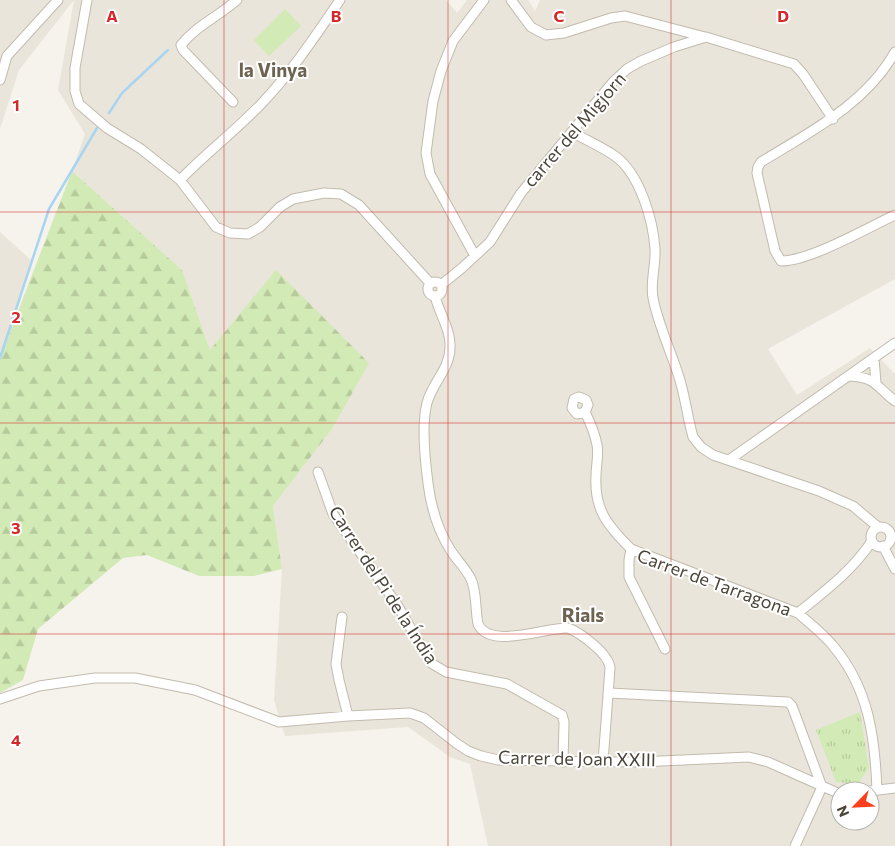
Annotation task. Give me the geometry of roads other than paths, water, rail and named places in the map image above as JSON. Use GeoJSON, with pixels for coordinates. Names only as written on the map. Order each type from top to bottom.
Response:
{"type":"FeatureCollection","features":[{"type":"Feature","properties":{"kind":"street"},"geometry":{"type":"LineString","coordinates":[[0,80],[7,56],[58,0]]}},
{"type":"Feature","properties":{"kind":"street"},"geometry":{"type":"LineString","coordinates":[[87,0],[75,68],[75,91],[79,104],[107,128],[141,150],[180,180],[216,227],[239,235],[248,234],[260,227],[280,207],[293,199],[324,193],[341,194],[359,205],[430,283]]}},
{"type":"Feature","properties":{"kind":"street"},"geometry":{"type":"LineString","coordinates":[[233,102],[183,50],[181,45],[190,34],[237,0]]}},
{"type":"Feature","properties":{"kind":"street"},"geometry":{"type":"LineString","coordinates":[[180,180],[264,102],[304,54],[340,0]]}},
{"type":"Feature","properties":{"kind":"street"},"geometry":{"type":"LineString","coordinates":[[475,256],[430,174],[426,153],[433,101],[453,41],[484,0]]}},
{"type":"Feature","properties":{"kind":"street"},"geometry":{"type":"LineString","coordinates":[[511,0],[531,27],[546,35],[564,33],[611,18],[625,16],[706,37],[794,64],[803,74],[833,119]]}},
{"type":"Feature","properties":{"kind":"street","name":"carrer del Migjorn"},"geometry":{"type":"LineString","coordinates":[[441,285],[490,242],[520,193],[613,82],[627,69],[641,60],[706,37]]}},
{"type":"Feature","properties":{"kind":"street"},"geometry":{"type":"LineString","coordinates":[[895,52],[890,62],[871,84],[833,119],[761,162],[758,167],[775,251],[781,261],[792,261],[821,250],[895,215]]}},
{"type":"Feature","properties":{"kind":"street"},"geometry":{"type":"LineString","coordinates":[[572,132],[615,156],[634,177],[648,212],[653,238],[655,258],[652,285],[653,300],[679,375],[694,437],[698,444],[713,455],[820,491],[853,506],[878,527],[886,528],[892,533],[890,542],[883,546],[876,545],[872,541],[872,533],[878,527]]}},
{"type":"Feature","properties":{"kind":"street"},"geometry":{"type":"LineString","coordinates":[[430,283],[436,282],[441,285],[442,291],[439,295],[435,296]]}},
{"type":"Feature","properties":{"kind":"street"},"geometry":{"type":"LineString","coordinates":[[430,283],[428,293],[435,296],[449,335],[450,346],[446,366],[427,403],[425,447],[428,482],[434,516],[440,532],[470,578],[474,587],[478,624],[486,633],[503,636],[565,628],[572,630],[594,645],[608,660],[610,668],[604,762]]}},
{"type":"Feature","properties":{"kind":"street"},"geometry":{"type":"LineString","coordinates":[[729,460],[895,343]]}},
{"type":"Feature","properties":{"kind":"street"},"geometry":{"type":"LineString","coordinates":[[874,358],[876,383]]}},
{"type":"Feature","properties":{"kind":"street"},"geometry":{"type":"LineString","coordinates":[[850,376],[860,376],[876,383],[895,401]]}},
{"type":"Feature","properties":{"kind":"street"},"geometry":{"type":"LineString","coordinates":[[585,412],[598,446],[596,496],[598,506],[608,525],[632,549]]}},
{"type":"Feature","properties":{"kind":"street","name":"Carrer del Pi de la Índia"},"geometry":{"type":"LineString","coordinates":[[318,472],[333,514],[396,602],[431,663],[446,672],[507,684],[562,716],[564,722],[563,762]]}},
{"type":"Feature","properties":{"kind":"street","name":"Carrer de Tarragona"},"geometry":{"type":"LineString","coordinates":[[665,649],[629,578],[629,560],[632,549],[798,613],[836,583],[862,556],[872,541]]}},
{"type":"Feature","properties":{"kind":"street"},"geometry":{"type":"LineString","coordinates":[[883,546],[895,569]]}},
{"type":"Feature","properties":{"kind":"street"},"geometry":{"type":"LineString","coordinates":[[798,613],[820,631],[834,646],[846,663],[855,682],[864,702],[872,730],[874,781]]}},
{"type":"Feature","properties":{"kind":"street"},"geometry":{"type":"LineString","coordinates":[[342,617],[336,664],[348,716]]}},
{"type":"Feature","properties":{"kind":"street","name":"Carrer de Joan XXIII"},"geometry":{"type":"LineString","coordinates":[[0,699],[39,686],[95,678],[135,678],[195,690],[279,722],[410,713],[424,718],[456,744],[481,756],[498,760],[639,762],[749,757],[768,762],[830,790]]}},
{"type":"Feature","properties":{"kind":"street"},"geometry":{"type":"LineString","coordinates":[[609,693],[788,702],[792,706],[822,787],[795,846]]}},
{"type":"Feature","properties":{"kind":"street"},"geometry":{"type":"LineString","coordinates":[[880,790],[895,788]]}},
{"type":"Feature","properties":{"kind":"waterway"},"geometry":{"type":"LineString","coordinates":[[109,113],[122,93],[168,50]]}},
{"type":"Feature","properties":{"kind":"waterway"},"geometry":{"type":"LineString","coordinates":[[0,358],[49,209],[97,128]]}},
{"type":"Feature","properties":{"kind":"district","name":"la Vinya"},"geometry":{"type":"Point","coordinates":[273,70]}},
{"type":"Feature","properties":{"kind":"district","name":"Rials"},"geometry":{"type":"Point","coordinates":[583,615]}}]}
